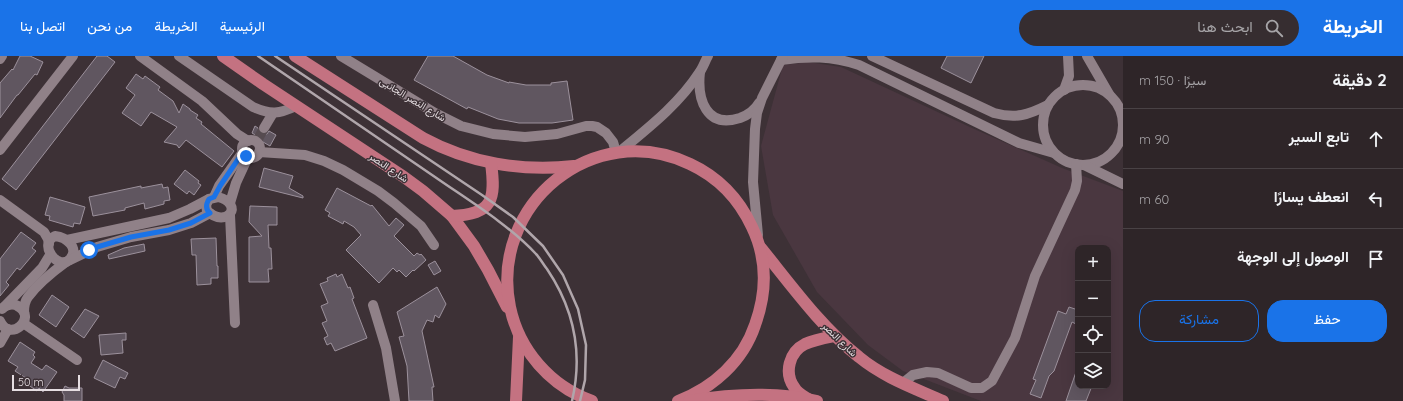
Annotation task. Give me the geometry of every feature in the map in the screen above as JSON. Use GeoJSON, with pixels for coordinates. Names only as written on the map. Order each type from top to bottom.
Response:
{"type":"FeatureCollection","features":[{"type":"Feature","properties":{"kind":"main road","name":"شارع النصر"},"geometry":{"type":"LineString","coordinates":[[223,56],[404,177],[452,216],[474,246],[513,319]]}},
{"type":"Feature","properties":{"kind":"main road"},"geometry":{"type":"LineString","coordinates":[[295,56],[423,138],[443,149],[491,163],[521,167],[553,168],[577,165]]}},
{"type":"Feature","properties":{"kind":"main road"},"geometry":{"type":"LineString","coordinates":[[592,401],[567,389],[552,378],[539,366],[528,352],[519,336],[513,319],[508,294],[508,268],[512,243],[522,219],[537,197],[555,179],[577,165],[596,157],[618,152],[649,151],[678,158],[704,170],[727,189],[746,212],[759,243],[764,269],[764,291],[760,313],[752,334],[741,353],[727,370],[710,384],[692,396],[678,401]]}},
{"type":"Feature","properties":{"kind":"main road"},"geometry":{"type":"LineString","coordinates":[[452,216],[466,216],[474,214],[483,210],[489,202],[493,195],[491,163]]}},
{"type":"Feature","properties":{"kind":"main road","name":"شارع النصر"},"geometry":{"type":"LineString","coordinates":[[759,243],[810,308],[835,336],[859,358],[886,376],[943,401]]}},
{"type":"Feature","properties":{"kind":"main road"},"geometry":{"type":"LineString","coordinates":[[516,401],[519,336]]}},
{"type":"Feature","properties":{"kind":"main road"},"geometry":{"type":"LineString","coordinates":[[813,400],[800,394],[793,387],[789,378],[788,368],[791,359],[796,350],[804,344],[835,336]]}},
{"type":"Feature","properties":{"kind":"main road"},"geometry":{"type":"LineString","coordinates":[[689,401],[743,395],[776,395],[813,400]]}},
{"type":"Feature","properties":{"kind":"street"},"geometry":{"type":"LineString","coordinates":[[0,150],[73,56]]}},
{"type":"Feature","properties":{"kind":"street"},"geometry":{"type":"LineString","coordinates":[[140,56],[202,101],[251,147],[305,155],[343,170],[378,191],[394,203],[420,226],[434,245]]}},
{"type":"Feature","properties":{"kind":"street"},"geometry":{"type":"LineString","coordinates":[[179,56],[253,107],[263,112],[283,112],[296,106]]}},
{"type":"Feature","properties":{"kind":"street","name":"شارع النصر الجانبى"},"geometry":{"type":"LineString","coordinates":[[342,56],[435,113],[461,126],[493,134],[525,137],[557,134],[586,126],[592,126],[606,133],[618,152]]}},
{"type":"Feature","properties":{"kind":"street"},"geometry":{"type":"LineString","coordinates":[[618,152],[654,123],[677,101],[700,72],[708,56]]}},
{"type":"Feature","properties":{"kind":"street"},"geometry":{"type":"LineString","coordinates":[[700,72],[698,86],[701,100],[707,112],[711,116],[718,119],[736,119],[751,112],[758,106],[782,58],[808,56],[834,57],[859,65],[1019,143],[1054,153],[1068,162],[1080,165],[1123,184]]}},
{"type":"Feature","properties":{"kind":"street"},"geometry":{"type":"LineString","coordinates":[[872,56],[994,114],[1012,117],[1018,116],[1036,111],[1048,105]]}},
{"type":"Feature","properties":{"kind":"street"},"geometry":{"type":"LineString","coordinates":[[1064,90],[1069,76],[1068,56]]}},
{"type":"Feature","properties":{"kind":"street"},"geometry":{"type":"LineString","coordinates":[[1080,165],[1099,162],[1111,153],[1120,140],[1122,125],[1121,112],[1087,56]]}},
{"type":"Feature","properties":{"kind":"street"},"geometry":{"type":"LineString","coordinates":[[1054,153],[1046,140],[1043,119],[1048,105],[1055,96],[1071,87],[1085,85],[1099,89],[1111,97]]}},
{"type":"Feature","properties":{"kind":"street"},"geometry":{"type":"LineString","coordinates":[[759,243],[753,182],[753,155],[757,113],[762,98]]}},
{"type":"Feature","properties":{"kind":"street"},"geometry":{"type":"LineString","coordinates":[[264,128],[273,113]]}},
{"type":"Feature","properties":{"kind":"street"},"geometry":{"type":"LineString","coordinates":[[230,215],[220,218],[210,213],[206,208],[206,205],[220,186],[239,166],[251,147]]}},
{"type":"Feature","properties":{"kind":"street"},"geometry":{"type":"LineString","coordinates":[[903,383],[914,375],[927,372],[938,373],[971,388],[982,388],[992,381],[1015,338],[1034,276],[1075,190],[1080,165]]}},
{"type":"Feature","properties":{"kind":"street"},"geometry":{"type":"LineString","coordinates":[[234,323],[230,215],[232,210],[230,203],[239,166]]}},
{"type":"Feature","properties":{"kind":"street"},"geometry":{"type":"LineString","coordinates":[[49,244],[53,237],[64,239],[169,218],[212,198],[224,199],[230,203]]}},
{"type":"Feature","properties":{"kind":"street"},"geometry":{"type":"LineString","coordinates":[[0,200],[46,235],[50,255],[57,261],[68,261]]}},
{"type":"Feature","properties":{"kind":"street"},"geometry":{"type":"LineString","coordinates":[[0,321],[4,327],[8,329],[18,328],[23,323],[28,296],[55,270],[68,261],[97,247],[131,237],[169,230],[191,223],[210,213]]}},
{"type":"Feature","properties":{"kind":"street"},"geometry":{"type":"LineString","coordinates":[[40,229],[52,231],[64,239],[72,247],[72,252],[68,261]]}},
{"type":"Feature","properties":{"kind":"street"},"geometry":{"type":"LineString","coordinates":[[1,311],[42,268],[50,255]]}},
{"type":"Feature","properties":{"kind":"street"},"geometry":{"type":"LineString","coordinates":[[1,311],[10,305],[14,305],[18,306],[24,312]]}},
{"type":"Feature","properties":{"kind":"street"},"geometry":{"type":"LineString","coordinates":[[373,305],[386,348],[395,401]]}},
{"type":"Feature","properties":{"kind":"street"},"geometry":{"type":"LineString","coordinates":[[23,323],[77,360]]}},
{"type":"Feature","properties":{"kind":"street"},"geometry":{"type":"LineString","coordinates":[[0,343],[8,329]]}},
{"type":"Feature","properties":{"kind":"shaded area"},"geometry":{"type":"Polygon","coordinates":[[[808,62],[841,67],[1062,168],[1123,191],[1123,401],[981,401],[903,371],[868,345],[817,292],[773,215],[761,146],[783,65],[808,62]]]}},
{"type":"Feature","properties":{"kind":"building"},"geometry":{"type":"Polygon","coordinates":[[[20,56],[30,56],[43,62],[37,75],[35,74],[0,118],[0,83],[12,69],[13,70],[20,56]]]}},
{"type":"Feature","properties":{"kind":"building"},"geometry":{"type":"Polygon","coordinates":[[[97,56],[107,56],[115,62],[16,190],[2,179],[97,56]]]}},
{"type":"Feature","properties":{"kind":"building"},"geometry":{"type":"Polygon","coordinates":[[[428,56],[453,56],[487,75],[509,83],[551,85],[551,83],[567,81],[573,120],[552,123],[519,123],[498,119],[468,107],[467,109],[414,80],[428,56]]]}},
{"type":"Feature","properties":{"kind":"building"},"geometry":{"type":"Polygon","coordinates":[[[947,56],[984,56],[971,83],[941,68],[947,56]]]}},
{"type":"Feature","properties":{"kind":"building"},"geometry":{"type":"Polygon","coordinates":[[[136,74],[143,79],[145,76],[160,87],[158,90],[173,101],[179,113],[183,104],[198,115],[196,118],[202,122],[201,124],[234,151],[222,167],[186,140],[179,148],[177,145],[164,142],[177,127],[151,112],[141,126],[122,113],[135,95],[126,88],[136,74]]]}},
{"type":"Feature","properties":{"kind":"building"},"geometry":{"type":"Polygon","coordinates":[[[255,126],[261,134],[267,134],[269,131],[276,135],[270,146],[256,138],[257,136],[252,133],[255,126]]]}},
{"type":"Feature","properties":{"kind":"building"},"geometry":{"type":"Polygon","coordinates":[[[264,168],[293,176],[289,188],[303,196],[303,198],[259,187],[264,168]]]}},
{"type":"Feature","properties":{"kind":"building"},"geometry":{"type":"Polygon","coordinates":[[[185,170],[199,181],[198,183],[201,185],[194,195],[189,191],[187,194],[174,184],[185,170]]]}},
{"type":"Feature","properties":{"kind":"building"},"geometry":{"type":"Polygon","coordinates":[[[162,184],[163,188],[168,187],[170,200],[164,201],[164,204],[145,209],[144,203],[125,208],[125,210],[93,216],[89,197],[141,186],[141,188],[162,184]]]}},
{"type":"Feature","properties":{"kind":"building"},"geometry":{"type":"Polygon","coordinates":[[[337,188],[371,206],[372,205],[389,226],[396,218],[404,225],[394,236],[414,256],[417,253],[420,255],[421,254],[426,260],[406,277],[399,270],[397,272],[393,268],[379,283],[346,250],[361,235],[354,227],[344,221],[343,224],[328,216],[330,213],[325,210],[337,188]]]}},
{"type":"Feature","properties":{"kind":"building"},"geometry":{"type":"Polygon","coordinates":[[[50,197],[85,207],[80,224],[74,223],[73,227],[49,220],[50,216],[45,215],[50,197]]]}},
{"type":"Feature","properties":{"kind":"building"},"geometry":{"type":"Polygon","coordinates":[[[250,206],[277,207],[277,225],[268,225],[272,269],[268,269],[269,282],[249,282],[249,237],[262,236],[249,222],[250,206]]]}},
{"type":"Feature","properties":{"kind":"building"},"geometry":{"type":"Polygon","coordinates":[[[21,232],[36,243],[32,248],[36,251],[20,270],[17,268],[6,282],[9,285],[0,296],[0,259],[21,232]]]}},
{"type":"Feature","properties":{"kind":"building"},"geometry":{"type":"Polygon","coordinates":[[[216,238],[218,278],[211,278],[211,284],[197,285],[196,255],[192,255],[191,239],[216,238]]]}},
{"type":"Feature","properties":{"kind":"building"},"geometry":{"type":"Polygon","coordinates":[[[144,244],[145,251],[109,259],[108,255],[124,248],[144,244]]]}},
{"type":"Feature","properties":{"kind":"building"},"geometry":{"type":"Polygon","coordinates":[[[435,261],[441,271],[434,275],[428,265],[435,261]]]}},
{"type":"Feature","properties":{"kind":"building"},"geometry":{"type":"Polygon","coordinates":[[[336,274],[337,277],[342,274],[348,288],[350,287],[354,298],[352,299],[367,338],[335,351],[331,343],[327,345],[324,338],[328,336],[322,323],[327,321],[321,306],[328,303],[320,284],[328,281],[327,278],[336,274]]]}},
{"type":"Feature","properties":{"kind":"building"},"geometry":{"type":"Polygon","coordinates":[[[437,287],[446,304],[439,318],[435,315],[433,322],[427,320],[422,331],[434,387],[432,387],[433,401],[409,401],[407,366],[399,337],[404,336],[397,312],[437,287]]]}},
{"type":"Feature","properties":{"kind":"building"},"geometry":{"type":"Polygon","coordinates":[[[52,295],[69,307],[56,327],[39,315],[52,295]]]}},
{"type":"Feature","properties":{"kind":"building"},"geometry":{"type":"Polygon","coordinates":[[[1069,307],[1075,309],[1075,324],[1072,322],[1054,371],[1049,376],[1041,398],[1030,394],[1036,380],[1033,379],[1058,311],[1066,314],[1069,307]]]}},
{"type":"Feature","properties":{"kind":"building"},"geometry":{"type":"Polygon","coordinates":[[[85,309],[99,316],[84,338],[71,329],[85,309]]]}},
{"type":"Feature","properties":{"kind":"building"},"geometry":{"type":"Polygon","coordinates":[[[126,333],[126,340],[122,340],[123,353],[101,355],[99,335],[126,333]]]}},
{"type":"Feature","properties":{"kind":"building"},"geometry":{"type":"Polygon","coordinates":[[[20,342],[35,352],[33,355],[35,357],[31,363],[42,370],[46,365],[57,372],[43,392],[39,388],[37,391],[27,384],[29,380],[15,371],[18,367],[8,361],[20,342]]]}},
{"type":"Feature","properties":{"kind":"building"},"geometry":{"type":"Polygon","coordinates":[[[103,360],[128,373],[125,379],[120,377],[115,388],[94,378],[103,360]]]}},
{"type":"Feature","properties":{"kind":"building"},"geometry":{"type":"Polygon","coordinates":[[[1075,375],[1075,389],[1091,389],[1086,401],[1066,401],[1075,375]]]}},
{"type":"Feature","properties":{"kind":"building"},"geometry":{"type":"Polygon","coordinates":[[[65,386],[69,388],[82,388],[82,401],[64,401],[64,395],[62,392],[65,386]]]}},
{"type":"Feature","properties":{"kind":"tunnel"},"geometry":{"type":"LineString","coordinates":[[258,139],[264,128]]}},
{"type":"Feature","properties":{"kind":"railway"},"geometry":{"type":"LineString","coordinates":[[258,56],[487,213],[525,243],[537,256],[547,269],[564,300],[574,332],[577,366],[572,401]]}},
{"type":"Feature","properties":{"kind":"railway"},"geometry":{"type":"LineString","coordinates":[[275,56],[482,195],[513,217],[543,246],[563,275],[578,309],[586,345],[585,380],[580,401]]}},
{"type":"Feature","properties":{"kind":"route"},"geometry":{"type":"LineString","coordinates":[[89,250],[131,237],[169,230],[191,223],[210,213],[206,208],[207,202],[209,199],[214,197],[243,152],[246,156]]}}]}
